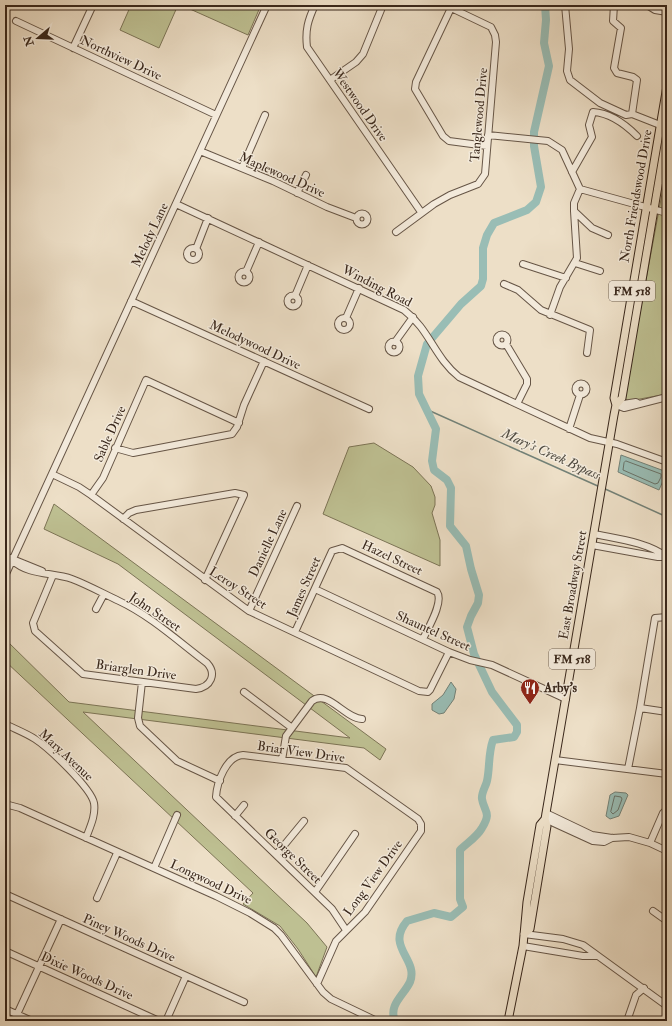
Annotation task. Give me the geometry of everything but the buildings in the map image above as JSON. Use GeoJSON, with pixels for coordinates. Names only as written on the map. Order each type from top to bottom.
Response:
{"type":"FeatureCollection","features":[{"type":"Feature","properties":{"kind":"main road","name":"North Friendswood Drive"},"geometry":{"type":"LineString","coordinates":[[604,473],[616,405],[614,398],[667,86]]}},
{"type":"Feature","properties":{"kind":"main road","name":"North Friendswood Drive"},"geometry":{"type":"LineString","coordinates":[[616,405],[622,398],[667,133]]}},
{"type":"Feature","properties":{"kind":"main road","name":"East Broadway Street"},"geometry":{"type":"LineString","coordinates":[[508,1021],[523,946],[523,928],[526,902],[540,825],[545,816],[604,473]]}},
{"type":"Feature","properties":{"kind":"main road","name":"East Broadway Street"},"geometry":{"type":"LineString","coordinates":[[524,934],[530,929],[547,826],[545,816]]}},
{"type":"Feature","properties":{"kind":"main road"},"geometry":{"type":"LineString","coordinates":[[535,852],[538,856],[534,882],[536,893]]}},
{"type":"Feature","properties":{"kind":"street"},"geometry":{"type":"LineString","coordinates":[[73,48],[93,5]]}},
{"type":"Feature","properties":{"kind":"street","name":"Melody Lane"},"geometry":{"type":"LineString","coordinates":[[5,576],[267,5]]}},
{"type":"Feature","properties":{"kind":"street","name":"Westwood Drive"},"geometry":{"type":"LineString","coordinates":[[315,5],[307,22],[305,36],[307,47],[421,212]]}},
{"type":"Feature","properties":{"kind":"street"},"geometry":{"type":"LineString","coordinates":[[330,80],[356,62],[363,54],[383,5]]}},
{"type":"Feature","properties":{"kind":"street"},"geometry":{"type":"LineString","coordinates":[[564,5],[569,49],[567,71],[570,80],[600,103],[626,115],[632,114],[660,125]]}},
{"type":"Feature","properties":{"kind":"street"},"geometry":{"type":"LineString","coordinates":[[647,5],[655,10],[667,12]]}},
{"type":"Feature","properties":{"kind":"street"},"geometry":{"type":"LineString","coordinates":[[448,6],[416,82],[415,89],[443,136],[449,141],[488,146]]}},
{"type":"Feature","properties":{"kind":"street","name":"Tanglewood Drive"},"geometry":{"type":"LineString","coordinates":[[396,232],[421,212],[450,195],[478,184],[485,174],[496,42],[495,35],[491,27],[448,6]]}},
{"type":"Feature","properties":{"kind":"street"},"geometry":{"type":"LineString","coordinates":[[615,6],[613,21],[621,28],[614,68],[617,73],[633,77],[637,80],[632,114]]}},
{"type":"Feature","properties":{"kind":"street","name":"Northview Drive"},"geometry":{"type":"LineString","coordinates":[[16,21],[216,115]]}},
{"type":"Feature","properties":{"kind":"street"},"geometry":{"type":"LineString","coordinates":[[572,172],[592,137],[589,125],[593,112],[623,123],[637,136]]}},
{"type":"Feature","properties":{"kind":"street"},"geometry":{"type":"LineString","coordinates":[[242,168],[265,115]]}},
{"type":"Feature","properties":{"kind":"street"},"geometry":{"type":"LineString","coordinates":[[488,135],[548,140],[562,150],[580,189],[574,203],[577,258],[560,287],[550,315]]}},
{"type":"Feature","properties":{"kind":"street","name":"Maplewood Drive"},"geometry":{"type":"LineString","coordinates":[[200,151],[298,192],[327,207],[356,218]]}},
{"type":"Feature","properties":{"kind":"street"},"geometry":{"type":"LineString","coordinates":[[298,192],[306,175]]}},
{"type":"Feature","properties":{"kind":"street"},"geometry":{"type":"LineString","coordinates":[[580,189],[667,214]]}},
{"type":"Feature","properties":{"kind":"street","name":"Winding Road"},"geometry":{"type":"LineString","coordinates":[[176,204],[396,305],[413,317],[426,333],[443,362],[459,377],[590,438],[635,449],[667,462]]}},
{"type":"Feature","properties":{"kind":"street"},"geometry":{"type":"LineString","coordinates":[[574,211],[592,228],[608,235]]}},
{"type":"Feature","properties":{"kind":"street"},"geometry":{"type":"LineString","coordinates":[[196,249],[208,218]]}},
{"type":"Feature","properties":{"kind":"street"},"geometry":{"type":"LineString","coordinates":[[246,272],[259,242]]}},
{"type":"Feature","properties":{"kind":"street"},"geometry":{"type":"LineString","coordinates":[[575,263],[600,271]]}},
{"type":"Feature","properties":{"kind":"street"},"geometry":{"type":"LineString","coordinates":[[295,296],[308,264]]}},
{"type":"Feature","properties":{"kind":"street"},"geometry":{"type":"LineString","coordinates":[[523,264],[566,278]]}},
{"type":"Feature","properties":{"kind":"street"},"geometry":{"type":"LineString","coordinates":[[504,284],[518,290],[526,299],[550,315],[590,330],[588,353]]}},
{"type":"Feature","properties":{"kind":"street"},"geometry":{"type":"LineString","coordinates":[[346,318],[359,288]]}},
{"type":"Feature","properties":{"kind":"street","name":"Melodywood Drive"},"geometry":{"type":"LineString","coordinates":[[131,301],[369,409]]}},
{"type":"Feature","properties":{"kind":"street"},"geometry":{"type":"LineString","coordinates":[[395,342],[413,317]]}},
{"type":"Feature","properties":{"kind":"street"},"geometry":{"type":"LineString","coordinates":[[506,344],[527,379],[527,384],[517,404]]}},
{"type":"Feature","properties":{"kind":"street"},"geometry":{"type":"LineString","coordinates":[[115,448],[133,453],[226,437],[234,433],[239,424],[244,405],[264,361]]}},
{"type":"Feature","properties":{"kind":"street","name":"Sable Drive"},"geometry":{"type":"LineString","coordinates":[[92,495],[103,478],[146,380],[239,424]]}},
{"type":"Feature","properties":{"kind":"street"},"geometry":{"type":"LineString","coordinates":[[570,429],[580,395]]}},
{"type":"Feature","properties":{"kind":"street"},"geometry":{"type":"LineString","coordinates":[[616,405],[624,408],[635,407],[639,404],[667,397]]}},
{"type":"Feature","properties":{"kind":"street","name":"Leroy Street"},"geometry":{"type":"LineString","coordinates":[[52,474],[92,495],[205,580],[249,611],[419,691],[428,692],[433,687],[449,652]]}},
{"type":"Feature","properties":{"kind":"street"},"geometry":{"type":"LineString","coordinates":[[123,519],[129,512],[136,510],[235,493],[244,495],[205,580]]}},
{"type":"Feature","properties":{"kind":"street","name":"Danielle Lane"},"geometry":{"type":"LineString","coordinates":[[249,611],[297,506]]}},
{"type":"Feature","properties":{"kind":"street"},"geometry":{"type":"LineString","coordinates":[[594,534],[627,540],[660,551],[667,557]]}},
{"type":"Feature","properties":{"kind":"street"},"geometry":{"type":"LineString","coordinates":[[592,545],[658,557],[667,557]]}},
{"type":"Feature","properties":{"kind":"street","name":"Hazel Street"},"geometry":{"type":"LineString","coordinates":[[332,551],[337,548],[346,550],[435,590],[440,595],[440,602],[423,639]]}},
{"type":"Feature","properties":{"kind":"street","name":"James Street"},"geometry":{"type":"LineString","coordinates":[[295,632],[332,551]]}},
{"type":"Feature","properties":{"kind":"street","name":"John Street"},"geometry":{"type":"LineString","coordinates":[[5,556],[19,566],[45,574],[72,579],[139,612],[207,663],[212,671],[211,681]]}},
{"type":"Feature","properties":{"kind":"street","name":"Briarglen Drive"},"geometry":{"type":"LineString","coordinates":[[53,575],[33,623],[35,631],[83,674],[196,689],[206,686],[211,681]]}},
{"type":"Feature","properties":{"kind":"street","name":"Shauntel Street"},"geometry":{"type":"LineString","coordinates":[[315,589],[449,652],[470,660],[483,661],[566,699]]}},
{"type":"Feature","properties":{"kind":"street"},"geometry":{"type":"LineString","coordinates":[[96,609],[104,594]]}},
{"type":"Feature","properties":{"kind":"street"},"geometry":{"type":"LineString","coordinates":[[628,769],[655,618],[667,617]]}},
{"type":"Feature","properties":{"kind":"street"},"geometry":{"type":"LineString","coordinates":[[142,682],[138,718],[140,726],[177,761],[220,781]]}},
{"type":"Feature","properties":{"kind":"street"},"geometry":{"type":"LineString","coordinates":[[244,692],[292,728]]}},
{"type":"Feature","properties":{"kind":"street"},"geometry":{"type":"LineString","coordinates":[[282,760],[284,741],[312,701],[321,697],[326,698],[351,717],[362,719]]}},
{"type":"Feature","properties":{"kind":"street"},"geometry":{"type":"LineString","coordinates":[[640,708],[667,712]]}},
{"type":"Feature","properties":{"kind":"street","name":"Mary Avenue"},"geometry":{"type":"LineString","coordinates":[[5,724],[22,731],[41,744],[78,778],[91,794],[94,801],[94,817],[86,838]]}},
{"type":"Feature","properties":{"kind":"street","name":"Briar View Drive"},"geometry":{"type":"LineString","coordinates":[[220,802],[216,797],[220,781],[229,760],[235,756],[338,766],[353,771],[418,819],[421,824]]}},
{"type":"Feature","properties":{"kind":"street"},"geometry":{"type":"LineString","coordinates":[[555,760],[667,774]]}},
{"type":"Feature","properties":{"kind":"street","name":"George Street"},"geometry":{"type":"LineString","coordinates":[[220,802],[332,909],[346,930]]}},
{"type":"Feature","properties":{"kind":"street","name":"Longwood Drive"},"geometry":{"type":"LineString","coordinates":[[5,804],[118,852],[237,906],[274,928],[289,943],[317,984],[331,999],[378,1021]]}},
{"type":"Feature","properties":{"kind":"street"},"geometry":{"type":"LineString","coordinates":[[235,816],[244,805]]}},
{"type":"Feature","properties":{"kind":"street"},"geometry":{"type":"LineString","coordinates":[[650,843],[663,813],[667,809]]}},
{"type":"Feature","properties":{"kind":"street"},"geometry":{"type":"LineString","coordinates":[[154,868],[177,815]]}},
{"type":"Feature","properties":{"kind":"street"},"geometry":{"type":"LineString","coordinates":[[545,816],[593,841],[604,842],[612,838],[629,837],[650,843],[667,851]]}},
{"type":"Feature","properties":{"kind":"street"},"geometry":{"type":"LineString","coordinates":[[276,855],[304,821]]}},
{"type":"Feature","properties":{"kind":"street","name":"Long View Drive"},"geometry":{"type":"LineString","coordinates":[[317,984],[332,947],[346,930],[365,912],[421,831],[421,824]]}},
{"type":"Feature","properties":{"kind":"street"},"geometry":{"type":"LineString","coordinates":[[315,892],[355,834]]}},
{"type":"Feature","properties":{"kind":"street"},"geometry":{"type":"LineString","coordinates":[[97,898],[118,852]]}},
{"type":"Feature","properties":{"kind":"street","name":"Piney Woods Drive"},"geometry":{"type":"LineString","coordinates":[[5,894],[244,1002]]}},
{"type":"Feature","properties":{"kind":"street"},"geometry":{"type":"LineString","coordinates":[[653,911],[667,921]]}},
{"type":"Feature","properties":{"kind":"street"},"geometry":{"type":"LineString","coordinates":[[14,1021],[61,919]]}},
{"type":"Feature","properties":{"kind":"street"},"geometry":{"type":"LineString","coordinates":[[524,934],[563,939],[583,945],[667,1006]]}},
{"type":"Feature","properties":{"kind":"street"},"geometry":{"type":"LineString","coordinates":[[523,946],[583,956],[597,956]]}},
{"type":"Feature","properties":{"kind":"street","name":"Dixie Woods Drive"},"geometry":{"type":"LineString","coordinates":[[5,951],[159,1021]]}},
{"type":"Feature","properties":{"kind":"street"},"geometry":{"type":"LineString","coordinates":[[166,1021],[186,976]]}},
{"type":"Feature","properties":{"kind":"street"},"geometry":{"type":"LineString","coordinates":[[627,1021],[636,995],[641,989],[644,988]]}},
{"type":"Feature","properties":{"kind":"street"},"geometry":{"type":"LineString","coordinates":[[5,1009],[32,1021]]}},
{"type":"Feature","properties":{"kind":"green space"},"geometry":{"type":"Polygon","coordinates":[[[131,5],[178,5],[159,48],[120,30],[131,5]]]}},
{"type":"Feature","properties":{"kind":"green space"},"geometry":{"type":"Polygon","coordinates":[[[181,5],[261,5],[248,35],[181,5]]]}},
{"type":"Feature","properties":{"kind":"green space"},"geometry":{"type":"Polygon","coordinates":[[[667,167],[667,394],[629,401],[624,398],[667,167]]]}},
{"type":"Feature","properties":{"kind":"green space"},"geometry":{"type":"Polygon","coordinates":[[[374,443],[413,467],[431,486],[435,497],[435,505],[432,513],[440,540],[440,566],[323,514],[349,447],[374,443]]]}},
{"type":"Feature","properties":{"kind":"green space"},"geometry":{"type":"Polygon","coordinates":[[[54,504],[386,749],[380,760],[364,748],[83,712],[307,923],[327,947],[316,977],[298,949],[280,926],[243,904],[253,893],[5,661],[5,639],[69,702],[350,738],[118,564],[44,529],[54,504]]]}},
{"type":"Feature","properties":{"kind":"water"},"geometry":{"type":"Polygon","coordinates":[[[621,455],[667,472],[659,490],[618,472],[621,455]]]}},
{"type":"Feature","properties":{"kind":"water"},"geometry":{"type":"Polygon","coordinates":[[[451,682],[456,689],[454,699],[444,713],[439,714],[432,710],[432,704],[443,695],[451,682]]]}},
{"type":"Feature","properties":{"kind":"water"},"geometry":{"type":"Polygon","coordinates":[[[615,792],[626,793],[628,795],[619,816],[610,819],[606,816],[610,795],[615,792]]]}},
{"type":"Feature","properties":{"kind":"waterway"},"geometry":{"type":"LineString","coordinates":[[395,1021],[393,1015],[395,1005],[410,982],[412,974],[401,946],[399,938],[401,930],[407,921],[434,913],[451,917],[463,907],[460,899],[460,850],[477,834],[485,823],[487,815],[482,797],[487,781],[490,750],[493,740],[514,737],[517,732],[517,725],[492,692],[474,654],[467,627],[478,603],[479,595],[466,546],[450,526],[451,488],[447,480],[434,470],[432,461],[436,429],[419,394],[418,376],[427,344],[461,304],[481,286],[483,279],[483,248],[487,235],[494,223],[527,210],[536,202],[541,187],[534,146],[534,132],[549,66],[544,43],[546,20],[545,5]]}},
{"type":"Feature","properties":{"kind":"waterway","name":"Mary's Creek Bypass"},"geometry":{"type":"LineString","coordinates":[[428,410],[600,487]]}},
{"type":"Feature","properties":{"kind":"waterway","name":"Mary's Creek Bypass"},"geometry":{"type":"LineString","coordinates":[[603,488],[667,517]]}},
{"type":"Feature","properties":{"kind":"place","name":"Arby's"},"geometry":{"type":"Point","coordinates":[530,705]}}]}
